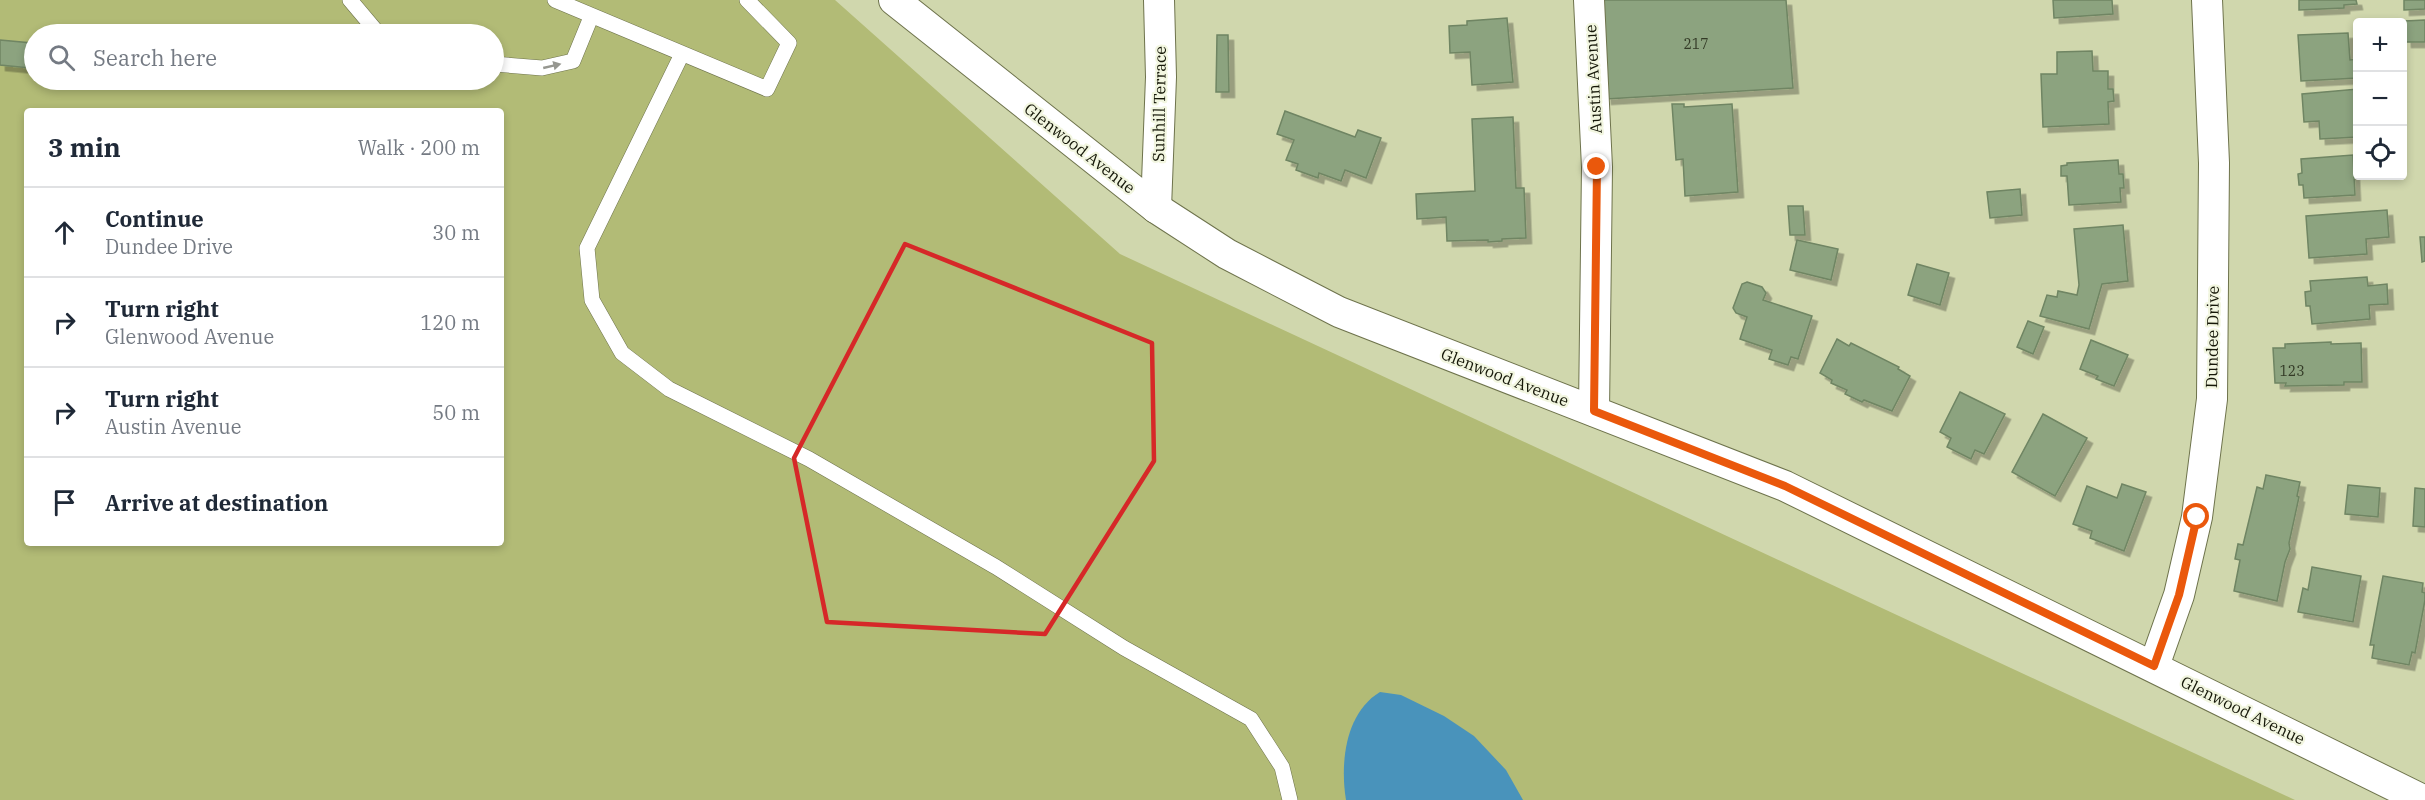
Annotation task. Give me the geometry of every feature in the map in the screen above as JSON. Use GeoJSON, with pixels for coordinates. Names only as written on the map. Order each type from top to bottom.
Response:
{"type":"FeatureCollection","features":[{"type":"Feature","properties":{"kind":"street","name":"Glenwood Avenue"},"geometry":{"type":"LineString","coordinates":[[894,0],[1156,208],[1227,254],[1339,312],[1785,486],[2423,800]]}},
{"type":"Feature","properties":{"kind":"street","name":"Sunhill Terrace"},"geometry":{"type":"LineString","coordinates":[[1156,208],[1161,77],[1159,0]]}},
{"type":"Feature","properties":{"kind":"street","name":"Austin Avenue"},"geometry":{"type":"LineString","coordinates":[[1589,0],[1597,167],[1594,411]]}},
{"type":"Feature","properties":{"kind":"street","name":"Dundee Drive"},"geometry":{"type":"LineString","coordinates":[[2154,666],[2179,595],[2197,517],[2212,399],[2214,163],[2207,0]]}},
{"type":"Feature","properties":{"kind":"lane"},"geometry":{"type":"LineString","coordinates":[[350,0],[370,24]]}},
{"type":"Feature","properties":{"kind":"lane"},"geometry":{"type":"LineString","coordinates":[[555,0],[767,89],[789,43],[747,0]]}},
{"type":"Feature","properties":{"kind":"lane"},"geometry":{"type":"LineString","coordinates":[[504,65],[542,68],[573,61],[591,16]]}},
{"type":"Feature","properties":{"kind":"lane"},"geometry":{"type":"LineString","coordinates":[[682,54],[587,248],[592,300],[622,353],[669,389],[809,459],[996,567],[1124,648],[1251,719],[1282,767],[1290,800]]}},
{"type":"Feature","properties":{"kind":"highlighted area"},"geometry":{"type":"Polygon","coordinates":[[[905,244],[1152,343],[1154,461],[1045,634],[827,622],[794,458],[905,244]]]}},
{"type":"Feature","properties":{"kind":"green space"},"geometry":{"type":"Polygon","coordinates":[[[0,0],[835,0],[1120,254],[2295,800],[0,800],[0,0]]]}},
{"type":"Feature","properties":{"kind":"water"},"geometry":{"type":"Polygon","coordinates":[[[1380,692],[1401,695],[1444,716],[1474,736],[1506,770],[1523,800],[1346,800],[1345,755],[1352,726],[1368,701],[1380,692]]]}},
{"type":"Feature","properties":{"kind":"building"},"geometry":{"type":"Polygon","coordinates":[[[1600,0],[1786,0],[1793,88],[1606,99],[1600,0]]]}},
{"type":"Feature","properties":{"kind":"building"},"geometry":{"type":"Polygon","coordinates":[[[2053,0],[2112,0],[2113,14],[2054,18],[2053,0]]]}},
{"type":"Feature","properties":{"kind":"building"},"geometry":{"type":"Polygon","coordinates":[[[2299,0],[2356,0],[2357,4],[2344,5],[2344,8],[2299,10],[2299,0]]]}},
{"type":"Feature","properties":{"kind":"building"},"geometry":{"type":"Polygon","coordinates":[[[2404,0],[2425,0],[2425,9],[2404,10],[2404,0]]]}},
{"type":"Feature","properties":{"kind":"building"},"geometry":{"type":"Polygon","coordinates":[[[1507,18],[1513,82],[1472,85],[1470,52],[1450,53],[1449,26],[1467,25],[1467,21],[1507,18]]]}},
{"type":"Feature","properties":{"kind":"building"},"geometry":{"type":"Polygon","coordinates":[[[2425,20],[2425,42],[2407,42],[2407,21],[2425,20]]]}},
{"type":"Feature","properties":{"kind":"building"},"geometry":{"type":"Polygon","coordinates":[[[2348,33],[2350,60],[2353,60],[2353,78],[2301,81],[2298,35],[2348,33]]]}},
{"type":"Feature","properties":{"kind":"building"},"geometry":{"type":"Polygon","coordinates":[[[1217,35],[1228,35],[1229,92],[1216,92],[1217,35]]]}},
{"type":"Feature","properties":{"kind":"building"},"geometry":{"type":"Polygon","coordinates":[[[0,40],[24,42],[24,67],[0,65],[0,40]]]}},
{"type":"Feature","properties":{"kind":"building"},"geometry":{"type":"Polygon","coordinates":[[[2092,51],[2093,71],[2108,71],[2108,89],[2113,89],[2114,101],[2108,102],[2109,124],[2043,127],[2041,74],[2057,74],[2057,52],[2092,51]]]}},
{"type":"Feature","properties":{"kind":"building"},"geometry":{"type":"Polygon","coordinates":[[[2353,89],[2353,137],[2320,139],[2319,121],[2304,122],[2302,94],[2353,89]]]}},
{"type":"Feature","properties":{"kind":"building"},"geometry":{"type":"Polygon","coordinates":[[[1672,104],[1684,104],[1684,107],[1732,104],[1738,192],[1685,196],[1683,159],[1676,160],[1672,104]]]}},
{"type":"Feature","properties":{"kind":"building"},"geometry":{"type":"Polygon","coordinates":[[[1285,111],[1355,137],[1358,130],[1381,138],[1366,178],[1345,170],[1341,181],[1319,173],[1318,178],[1296,170],[1298,164],[1286,160],[1294,140],[1277,134],[1285,111]]]}},
{"type":"Feature","properties":{"kind":"building"},"geometry":{"type":"Polygon","coordinates":[[[1513,117],[1516,188],[1524,188],[1526,238],[1488,242],[1488,240],[1447,241],[1446,217],[1417,219],[1416,194],[1475,191],[1472,119],[1513,117]]]}},
{"type":"Feature","properties":{"kind":"building"},"geometry":{"type":"Polygon","coordinates":[[[2353,155],[2355,195],[2304,198],[2303,185],[2299,185],[2298,174],[2302,173],[2301,159],[2353,155]]]}},
{"type":"Feature","properties":{"kind":"building"},"geometry":{"type":"Polygon","coordinates":[[[2118,160],[2119,174],[2123,174],[2124,188],[2120,188],[2121,202],[2069,205],[2067,176],[2061,176],[2061,166],[2067,163],[2118,160]]]}},
{"type":"Feature","properties":{"kind":"building"},"geometry":{"type":"Polygon","coordinates":[[[2020,189],[2022,215],[1990,218],[1987,192],[2020,189]]]}},
{"type":"Feature","properties":{"kind":"building"},"geometry":{"type":"Polygon","coordinates":[[[1788,206],[1803,206],[1805,235],[1790,235],[1788,206]]]}},
{"type":"Feature","properties":{"kind":"building"},"geometry":{"type":"Polygon","coordinates":[[[2387,210],[2389,237],[2366,239],[2367,254],[2309,258],[2306,216],[2387,210]]]}},
{"type":"Feature","properties":{"kind":"building"},"geometry":{"type":"Polygon","coordinates":[[[2123,225],[2128,281],[2102,284],[2089,329],[2040,316],[2047,295],[2057,297],[2058,291],[2077,295],[2079,285],[2074,229],[2123,225]]]}},
{"type":"Feature","properties":{"kind":"building"},"geometry":{"type":"Polygon","coordinates":[[[2420,237],[2425,237],[2425,261],[2422,262],[2420,237]]]}},
{"type":"Feature","properties":{"kind":"building"},"geometry":{"type":"Polygon","coordinates":[[[1797,240],[1838,249],[1831,280],[1790,270],[1797,240]]]}},
{"type":"Feature","properties":{"kind":"building"},"geometry":{"type":"Polygon","coordinates":[[[1917,264],[1949,273],[1940,305],[1908,295],[1917,264]]]}},
{"type":"Feature","properties":{"kind":"building"},"geometry":{"type":"Polygon","coordinates":[[[2367,277],[2368,286],[2387,284],[2388,304],[2369,305],[2370,319],[2312,324],[2310,306],[2306,306],[2305,292],[2311,291],[2310,281],[2367,277]]]}},
{"type":"Feature","properties":{"kind":"building"},"geometry":{"type":"Polygon","coordinates":[[[1747,282],[1762,287],[1766,293],[1763,300],[1812,316],[1798,359],[1791,357],[1788,365],[1769,359],[1772,350],[1740,339],[1747,317],[1736,313],[1733,308],[1742,284],[1747,282]]]}},
{"type":"Feature","properties":{"kind":"building"},"geometry":{"type":"Polygon","coordinates":[[[2028,321],[2044,327],[2033,354],[2017,347],[2028,321]]]}},
{"type":"Feature","properties":{"kind":"building"},"geometry":{"type":"Polygon","coordinates":[[[1837,339],[1849,346],[1851,343],[1899,367],[1898,369],[1910,376],[1892,411],[1845,394],[1847,390],[1831,383],[1832,380],[1820,373],[1837,339]]]}},
{"type":"Feature","properties":{"kind":"building"},"geometry":{"type":"Polygon","coordinates":[[[2091,340],[2128,355],[2114,386],[2080,369],[2091,340]]]}},
{"type":"Feature","properties":{"kind":"building"},"geometry":{"type":"Polygon","coordinates":[[[2331,342],[2331,344],[2361,343],[2362,382],[2344,382],[2344,385],[2285,386],[2286,383],[2275,383],[2273,348],[2285,348],[2285,344],[2331,342]]]}},
{"type":"Feature","properties":{"kind":"building"},"geometry":{"type":"Polygon","coordinates":[[[1960,392],[2005,414],[1984,454],[1975,450],[1971,459],[1947,447],[1951,438],[1940,432],[1960,392]]]}},
{"type":"Feature","properties":{"kind":"building"},"geometry":{"type":"Polygon","coordinates":[[[2043,414],[2087,438],[2055,496],[2012,472],[2043,414]]]}},
{"type":"Feature","properties":{"kind":"building"},"geometry":{"type":"Polygon","coordinates":[[[2266,475],[2300,482],[2289,543],[2290,549],[2277,601],[2234,591],[2240,560],[2235,559],[2238,544],[2243,545],[2257,487],[2263,489],[2266,475]]]}},
{"type":"Feature","properties":{"kind":"building"},"geometry":{"type":"Polygon","coordinates":[[[2122,484],[2146,492],[2124,551],[2090,538],[2092,531],[2073,524],[2087,486],[2117,498],[2122,484]]]}},
{"type":"Feature","properties":{"kind":"building"},"geometry":{"type":"Polygon","coordinates":[[[2348,485],[2380,488],[2378,517],[2345,514],[2348,485]]]}},
{"type":"Feature","properties":{"kind":"building"},"geometry":{"type":"Polygon","coordinates":[[[2415,488],[2425,489],[2425,527],[2413,526],[2415,488]]]}},
{"type":"Feature","properties":{"kind":"building"},"geometry":{"type":"Polygon","coordinates":[[[2312,567],[2361,576],[2353,622],[2298,612],[2303,588],[2308,590],[2312,567]]]}},
{"type":"Feature","properties":{"kind":"building"},"geometry":{"type":"Polygon","coordinates":[[[2383,576],[2423,583],[2422,592],[2425,593],[2425,600],[2415,653],[2412,652],[2409,665],[2372,658],[2374,645],[2370,645],[2383,576]]]}},
{"type":"Feature","properties":{"kind":"route"},"geometry":{"type":"LineString","coordinates":[[1597,167],[1594,411],[1785,486],[2154,666],[2179,595],[2197,517]]}}]}
